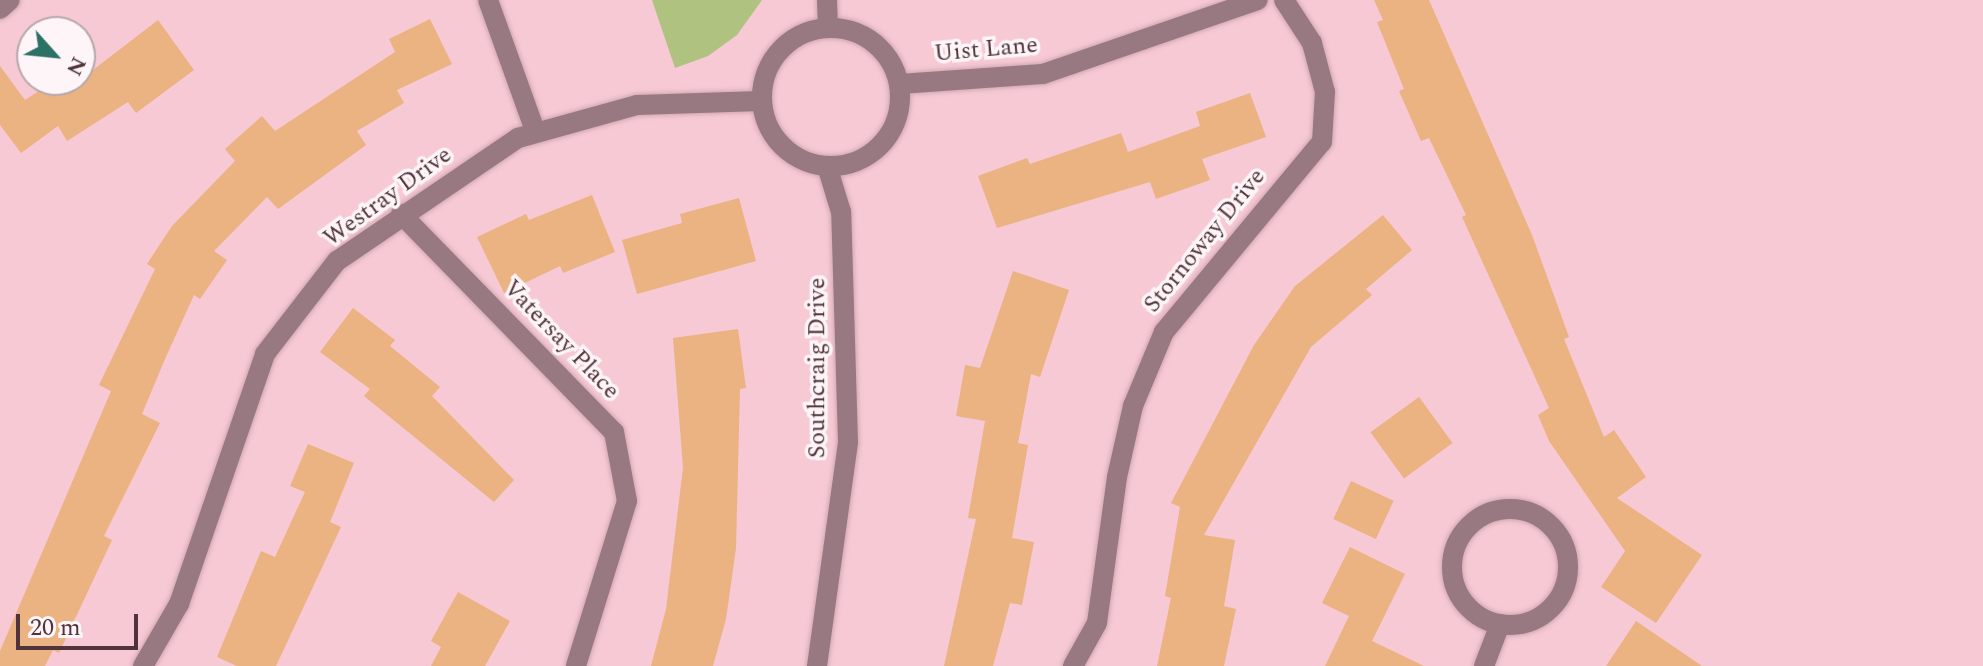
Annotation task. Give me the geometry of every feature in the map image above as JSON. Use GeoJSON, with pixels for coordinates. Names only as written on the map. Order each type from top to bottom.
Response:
{"type":"FeatureCollection","features":[{"type":"Feature","properties":{"kind":"street"},"geometry":{"type":"LineString","coordinates":[[0,9],[10,0]]}},
{"type":"Feature","properties":{"kind":"street"},"geometry":{"type":"LineString","coordinates":[[488,0],[536,133]]}},
{"type":"Feature","properties":{"kind":"street"},"geometry":{"type":"LineString","coordinates":[[827,0],[828,27]]}},
{"type":"Feature","properties":{"kind":"street","name":"Uist Lane"},"geometry":{"type":"LineString","coordinates":[[899,84],[1043,74],[1258,0]]}},
{"type":"Feature","properties":{"kind":"street","name":"Stornoway Drive"},"geometry":{"type":"LineString","coordinates":[[1073,666],[1097,623],[1117,477],[1133,406],[1164,332],[1322,142],[1322,80],[1312,43],[1284,0]]}},
{"type":"Feature","properties":{"kind":"street"},"geometry":{"type":"LineString","coordinates":[[828,27],[858,33],[877,45],[899,84],[900,106],[885,140],[865,157],[827,166],[784,148],[768,125],[761,101],[777,52],[801,34],[828,27]]}},
{"type":"Feature","properties":{"kind":"street","name":"Westray Drive"},"geometry":{"type":"LineString","coordinates":[[143,666],[179,604],[265,354],[337,261],[401,214],[518,138],[637,105],[761,101]]}},
{"type":"Feature","properties":{"kind":"street","name":"Southcraig Drive"},"geometry":{"type":"LineString","coordinates":[[817,666],[848,442],[841,212],[827,166]]}},
{"type":"Feature","properties":{"kind":"street","name":"Vatersay Place"},"geometry":{"type":"LineString","coordinates":[[401,214],[614,432],[627,501],[576,666]]}},
{"type":"Feature","properties":{"kind":"street"},"geometry":{"type":"LineString","coordinates":[[1526,510],[1554,528],[1562,540],[1568,562],[1565,585],[1538,618],[1500,624],[1466,605],[1452,564],[1469,526],[1489,513],[1526,510]]}},
{"type":"Feature","properties":{"kind":"street"},"geometry":{"type":"LineString","coordinates":[[1484,666],[1500,624]]}},
{"type":"Feature","properties":{"kind":"green space"},"geometry":{"type":"Polygon","coordinates":[[[652,0],[762,0],[737,35],[708,56],[675,68],[652,0]]]}},
{"type":"Feature","properties":{"kind":"building"},"geometry":{"type":"Polygon","coordinates":[[[1374,0],[1429,0],[1532,235],[1569,337],[1564,339],[1604,437],[1614,430],[1646,477],[1617,498],[1702,555],[1656,623],[1601,587],[1625,551],[1549,441],[1538,415],[1549,408],[1462,217],[1466,215],[1429,138],[1421,141],[1399,91],[1404,89],[1377,22],[1383,20],[1374,0]]]}},
{"type":"Feature","properties":{"kind":"building"},"geometry":{"type":"Polygon","coordinates":[[[430,19],[452,64],[397,90],[404,103],[357,131],[366,145],[278,209],[267,197],[214,251],[227,260],[200,299],[194,295],[165,359],[142,414],[160,423],[104,536],[112,540],[59,653],[53,650],[45,666],[0,666],[0,651],[111,391],[99,385],[155,269],[147,264],[172,226],[235,161],[225,149],[262,116],[275,131],[395,52],[389,39],[430,19]]]}},
{"type":"Feature","properties":{"kind":"building"},"geometry":{"type":"Polygon","coordinates":[[[158,20],[194,70],[136,113],[128,102],[67,141],[58,126],[21,153],[0,125],[0,66],[16,88],[16,96],[22,96],[25,100],[31,96],[96,96],[96,68],[158,20]]]}},
{"type":"Feature","properties":{"kind":"building"},"geometry":{"type":"Polygon","coordinates":[[[1250,93],[1266,137],[1202,159],[1210,180],[1156,199],[1150,182],[997,228],[978,176],[1027,158],[1030,164],[1121,133],[1128,152],[1200,126],[1196,112],[1250,93]]]}},
{"type":"Feature","properties":{"kind":"building"},"geometry":{"type":"Polygon","coordinates":[[[592,195],[615,252],[563,273],[560,266],[504,293],[477,237],[526,214],[529,220],[592,195]]]}},
{"type":"Feature","properties":{"kind":"building"},"geometry":{"type":"Polygon","coordinates":[[[739,198],[756,261],[637,294],[622,240],[682,223],[680,214],[739,198]]]}},
{"type":"Feature","properties":{"kind":"building"},"geometry":{"type":"Polygon","coordinates":[[[1383,215],[1412,250],[1366,289],[1372,295],[1311,347],[1204,535],[1235,540],[1224,606],[1236,609],[1224,666],[1157,666],[1171,598],[1165,596],[1180,507],[1171,503],[1254,345],[1295,286],[1383,215]]]}},
{"type":"Feature","properties":{"kind":"building"},"geometry":{"type":"Polygon","coordinates":[[[1013,271],[1069,290],[1040,377],[1031,374],[1018,443],[1028,445],[1012,538],[1034,542],[1022,605],[1010,603],[993,666],[944,666],[976,519],[968,518],[985,421],[956,416],[965,365],[980,368],[1013,271]]]}},
{"type":"Feature","properties":{"kind":"building"},"geometry":{"type":"Polygon","coordinates":[[[353,308],[395,340],[390,346],[440,387],[432,396],[514,480],[494,502],[364,396],[370,389],[320,352],[353,308]]]}},
{"type":"Feature","properties":{"kind":"building"},"geometry":{"type":"Polygon","coordinates":[[[738,329],[746,388],[740,389],[736,548],[726,619],[713,666],[651,666],[666,609],[683,468],[673,338],[738,329]]]}},
{"type":"Feature","properties":{"kind":"building"},"geometry":{"type":"Polygon","coordinates":[[[1419,397],[1453,443],[1404,478],[1370,432],[1419,397]]]}},
{"type":"Feature","properties":{"kind":"building"},"geometry":{"type":"Polygon","coordinates":[[[308,444],[354,463],[330,522],[341,527],[276,666],[237,666],[217,657],[261,551],[275,557],[305,492],[290,486],[308,444]]]}},
{"type":"Feature","properties":{"kind":"building"},"geometry":{"type":"Polygon","coordinates":[[[1351,481],[1394,501],[1376,539],[1333,519],[1351,481]]]}},
{"type":"Feature","properties":{"kind":"building"},"geometry":{"type":"Polygon","coordinates":[[[1350,547],[1405,574],[1372,641],[1424,666],[1325,666],[1349,616],[1322,603],[1350,547]]]}},
{"type":"Feature","properties":{"kind":"building"},"geometry":{"type":"Polygon","coordinates":[[[458,592],[510,621],[485,666],[431,666],[441,647],[431,641],[458,592]]]}},
{"type":"Feature","properties":{"kind":"building"},"geometry":{"type":"Polygon","coordinates":[[[1636,621],[1702,666],[1606,666],[1636,621]]]}}]}
